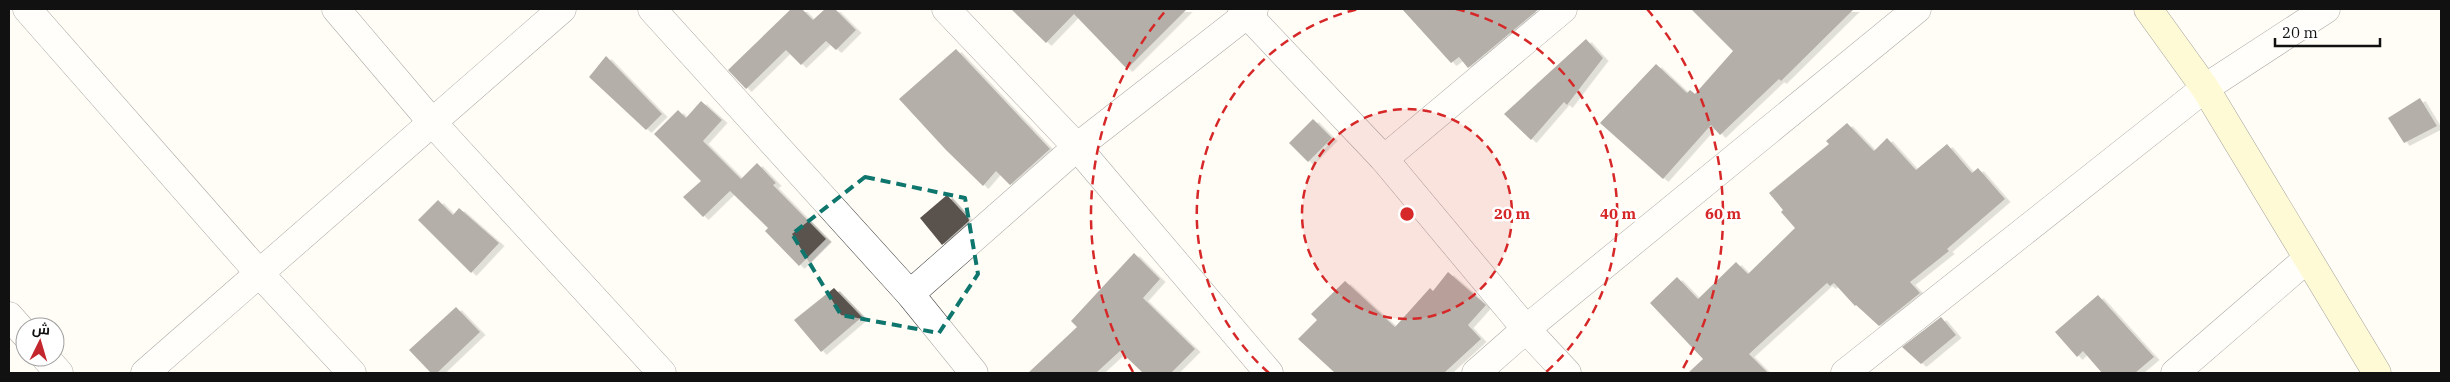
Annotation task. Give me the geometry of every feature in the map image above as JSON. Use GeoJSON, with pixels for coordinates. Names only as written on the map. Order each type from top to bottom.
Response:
{"type":"FeatureCollection","features":[{"type":"Feature","properties":{"kind":"street"},"geometry":{"type":"LineString","coordinates":[[28,9],[259,272],[352,373]]}},
{"type":"Feature","properties":{"kind":"street"},"geometry":{"type":"LineString","coordinates":[[336,9],[431,121],[662,373]]}},
{"type":"Feature","properties":{"kind":"street"},"geometry":{"type":"LineString","coordinates":[[145,373],[431,121],[562,9]]}},
{"type":"Feature","properties":{"kind":"street"},"geometry":{"type":"LineString","coordinates":[[652,9],[910,294],[974,373]]}},
{"type":"Feature","properties":{"kind":"street"},"geometry":{"type":"LineString","coordinates":[[946,9],[1077,147],[1269,373]]}},
{"type":"Feature","properties":{"kind":"street"},"geometry":{"type":"LineString","coordinates":[[1384,159],[1563,9]]}},
{"type":"Feature","properties":{"kind":"street"},"geometry":{"type":"LineString","coordinates":[[1476,373],[1526,329],[1916,9]]}},
{"type":"Feature","properties":{"kind":"street"},"geometry":{"type":"LineString","coordinates":[[2148,9],[2205,88],[2377,373]]}},
{"type":"Feature","properties":{"kind":"street"},"geometry":{"type":"LineString","coordinates":[[1845,373],[2205,88],[2326,9]]}},
{"type":"Feature","properties":{"kind":"street"},"geometry":{"type":"LineString","coordinates":[[910,294],[1077,147],[1248,11],[1384,159],[1526,329],[1567,373]]}},
{"type":"Feature","properties":{"kind":"street"},"geometry":{"type":"LineString","coordinates":[[2175,373],[2307,259]]}},
{"type":"Feature","properties":{"kind":"highlighted area"},"geometry":{"type":"Polygon","coordinates":[[[865,177],[965,198],[978,274],[939,333],[841,315],[792,234],[865,177]]]}},
{"type":"Feature","properties":{"kind":"building"},"geometry":{"type":"Polygon","coordinates":[[[791,9],[802,9],[813,20],[825,9],[835,9],[856,30],[836,50],[826,41],[801,65],[786,50],[746,89],[728,70],[791,9]]]}},
{"type":"Feature","properties":{"kind":"building"},"geometry":{"type":"Polygon","coordinates":[[[1011,9],[1187,9],[1127,69],[1074,14],[1046,43],[1011,9]]]}},
{"type":"Feature","properties":{"kind":"building"},"geometry":{"type":"Polygon","coordinates":[[[1402,9],[1539,9],[1468,68],[1459,57],[1451,63],[1402,9]]]}},
{"type":"Feature","properties":{"kind":"building"},"geometry":{"type":"Polygon","coordinates":[[[1691,9],[1854,9],[1781,81],[1779,79],[1720,135],[1711,125],[1663,179],[1600,123],[1656,64],[1687,93],[1690,90],[1695,94],[1733,51],[1691,9]]]}},
{"type":"Feature","properties":{"kind":"building"},"geometry":{"type":"Polygon","coordinates":[[[1586,39],[1603,58],[1567,105],[1564,102],[1531,140],[1504,114],[1586,39]]]}},
{"type":"Feature","properties":{"kind":"building"},"geometry":{"type":"Polygon","coordinates":[[[956,49],[1050,149],[1010,185],[996,171],[983,186],[946,150],[899,99],[956,49]]]}},
{"type":"Feature","properties":{"kind":"building"},"geometry":{"type":"Polygon","coordinates":[[[606,56],[662,114],[646,130],[589,77],[606,56]]]}},
{"type":"Feature","properties":{"kind":"building"},"geometry":{"type":"Polygon","coordinates":[[[2420,98],[2437,126],[2404,143],[2388,118],[2420,98]]]}},
{"type":"Feature","properties":{"kind":"building"},"geometry":{"type":"Polygon","coordinates":[[[701,101],[722,120],[703,141],[741,179],[757,163],[776,183],[773,185],[826,239],[799,266],[765,231],[768,228],[730,191],[703,217],[683,197],[701,181],[654,134],[678,110],[686,118],[701,101]]]}},
{"type":"Feature","properties":{"kind":"building"},"geometry":{"type":"Polygon","coordinates":[[[1313,119],[1332,138],[1308,162],[1289,143],[1313,119]]]}},
{"type":"Feature","properties":{"kind":"building"},"geometry":{"type":"Polygon","coordinates":[[[1847,123],[1874,151],[1887,138],[1916,170],[1947,144],[1972,173],[1978,168],[2005,199],[1947,249],[1949,251],[1910,282],[1920,293],[1879,326],[1855,306],[1834,283],[1830,286],[1827,283],[1749,354],[1768,373],[1688,373],[1703,359],[1650,303],[1677,277],[1698,299],[1736,262],[1748,274],[1795,228],[1781,212],[1783,210],[1769,193],[1829,144],[1826,141],[1847,123]]]}},
{"type":"Feature","properties":{"kind":"building"},"geometry":{"type":"Polygon","coordinates":[[[947,195],[970,220],[942,245],[920,218],[947,195]]]}},
{"type":"Feature","properties":{"kind":"building"},"geometry":{"type":"Polygon","coordinates":[[[438,200],[453,215],[459,208],[499,243],[471,273],[418,220],[438,200]]]}},
{"type":"Feature","properties":{"kind":"building"},"geometry":{"type":"Polygon","coordinates":[[[1134,253],[1160,279],[1143,298],[1195,349],[1171,373],[1143,373],[1120,351],[1096,373],[1028,373],[1077,327],[1071,321],[1134,253]]]}},
{"type":"Feature","properties":{"kind":"building"},"geometry":{"type":"Polygon","coordinates":[[[1448,272],[1486,305],[1468,325],[1481,339],[1444,373],[1335,373],[1298,339],[1317,320],[1311,314],[1345,281],[1395,327],[1430,288],[1433,291],[1448,272]]]}},
{"type":"Feature","properties":{"kind":"building"},"geometry":{"type":"Polygon","coordinates":[[[834,288],[862,317],[821,352],[794,320],[834,288]]]}},
{"type":"Feature","properties":{"kind":"building"},"geometry":{"type":"Polygon","coordinates":[[[2098,295],[2154,357],[2135,373],[2102,373],[2083,351],[2077,357],[2055,332],[2098,295]]]}},
{"type":"Feature","properties":{"kind":"building"},"geometry":{"type":"Polygon","coordinates":[[[456,307],[480,332],[437,373],[431,373],[409,350],[456,307]]]}},
{"type":"Feature","properties":{"kind":"building"},"geometry":{"type":"Polygon","coordinates":[[[1941,317],[1956,335],[1921,364],[1902,347],[1941,317]]]}}]}
